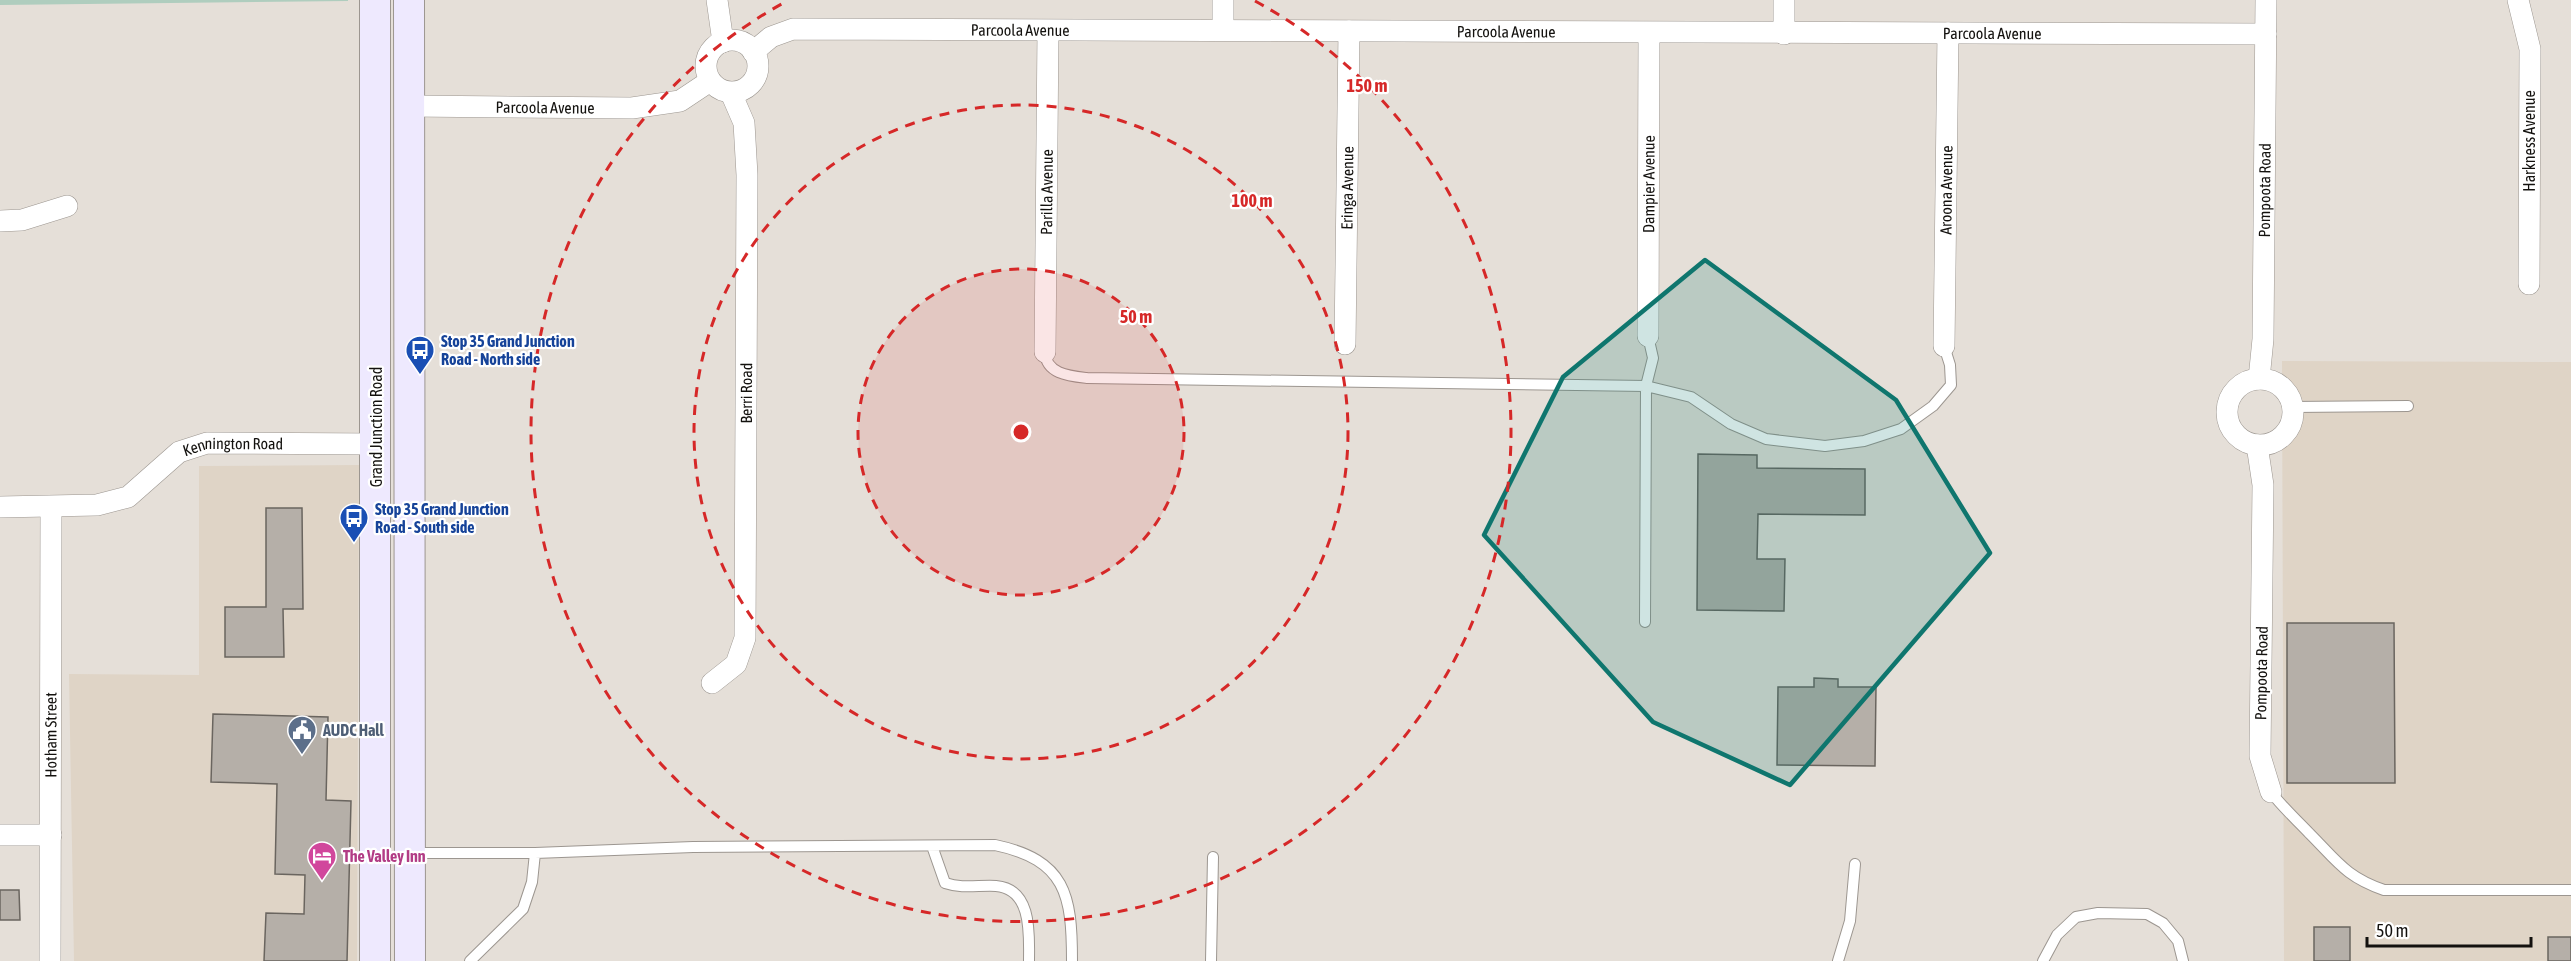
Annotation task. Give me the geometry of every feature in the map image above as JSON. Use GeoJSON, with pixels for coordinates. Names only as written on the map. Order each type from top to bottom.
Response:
{"type":"FeatureCollection","features":[{"type":"Feature","properties":{"kind":"main road","name":"Grand Junction Road"},"geometry":{"type":"LineString","coordinates":[[375,0],[375,961]]}},
{"type":"Feature","properties":{"kind":"main road","name":"Grand Junction Road"},"geometry":{"type":"LineString","coordinates":[[409,0],[410,961]]}},
{"type":"Feature","properties":{"kind":"main road"},"geometry":{"type":"LineString","coordinates":[[375,107],[409,106]]}},
{"type":"Feature","properties":{"kind":"main road"},"geometry":{"type":"LineString","coordinates":[[376,444],[409,444]]}},
{"type":"Feature","properties":{"kind":"main road"},"geometry":{"type":"LineString","coordinates":[[375,852],[410,854]]}},
{"type":"Feature","properties":{"kind":"street"},"geometry":{"type":"LineString","coordinates":[[717,0],[723,42]]}},
{"type":"Feature","properties":{"kind":"street"},"geometry":{"type":"LineString","coordinates":[[1223,0],[1223,30]]}},
{"type":"Feature","properties":{"kind":"street"},"geometry":{"type":"LineString","coordinates":[[1784,0],[1784,34]]}},
{"type":"Feature","properties":{"kind":"street","name":"Pompoota Road"},"geometry":{"type":"LineString","coordinates":[[2259,379],[2263,339],[2266,0]]}},
{"type":"Feature","properties":{"kind":"street","name":"Harkness Avenue"},"geometry":{"type":"LineString","coordinates":[[2518,0],[2530,49],[2529,284]]}},
{"type":"Feature","properties":{"kind":"street","name":"Parcoola Avenue"},"geometry":{"type":"LineString","coordinates":[[753,52],[771,37],[793,29],[2266,34]]}},
{"type":"Feature","properties":{"kind":"street","name":"Parilla Avenue"},"geometry":{"type":"LineString","coordinates":[[1045,352],[1048,31]]}},
{"type":"Feature","properties":{"kind":"street","name":"Eringa Avenue"},"geometry":{"type":"LineString","coordinates":[[1346,344],[1349,31]]}},
{"type":"Feature","properties":{"kind":"street","name":"Dampier Avenue"},"geometry":{"type":"LineString","coordinates":[[1648,336],[1649,33]]}},
{"type":"Feature","properties":{"kind":"street","name":"Aroona Avenue"},"geometry":{"type":"LineString","coordinates":[[1944,345],[1948,33]]}},
{"type":"Feature","properties":{"kind":"street"},"geometry":{"type":"LineString","coordinates":[[723,42],[741,42],[753,52],[757,61],[756,75],[745,89],[731,93],[722,91],[710,81],[705,64],[709,53],[723,42]]}},
{"type":"Feature","properties":{"kind":"street","name":"Parcoola Avenue"},"geometry":{"type":"LineString","coordinates":[[409,106],[632,108],[680,101],[710,81]]}},
{"type":"Feature","properties":{"kind":"street","name":"Berri Road"},"geometry":{"type":"LineString","coordinates":[[712,683],[736,664],[745,638],[747,175],[744,123],[731,93]]}},
{"type":"Feature","properties":{"kind":"street"},"geometry":{"type":"LineString","coordinates":[[0,221],[22,220],[67,206]]}},
{"type":"Feature","properties":{"kind":"street"},"geometry":{"type":"LineString","coordinates":[[2259,379],[2277,383],[2285,391],[2292,407],[2293,417],[2282,437],[2272,443],[2257,445],[2246,442],[2236,435],[2230,426],[2227,408],[2230,396],[2238,387],[2248,381],[2259,379]]}},
{"type":"Feature","properties":{"kind":"street","name":"Kennington Road"},"geometry":{"type":"LineString","coordinates":[[0,507],[97,505],[128,497],[179,452],[207,443],[376,444]]}},
{"type":"Feature","properties":{"kind":"street","name":"Pompoota Road"},"geometry":{"type":"LineString","coordinates":[[2257,445],[2263,485],[2260,756],[2271,792]]}},
{"type":"Feature","properties":{"kind":"street","name":"Hotham Street"},"geometry":{"type":"LineString","coordinates":[[50,961],[51,507]]}},
{"type":"Feature","properties":{"kind":"street"},"geometry":{"type":"LineString","coordinates":[[0,835],[51,835]]}},
{"type":"Feature","properties":{"kind":"lane"},"geometry":{"type":"LineString","coordinates":[[1645,622],[1646,386],[1653,358],[1648,336]]}},
{"type":"Feature","properties":{"kind":"lane"},"geometry":{"type":"LineString","coordinates":[[1045,352],[1046,359],[1053,370],[1068,376],[1087,378],[1646,386],[1691,397],[1731,424],[1766,439],[1800,445],[1843,445],[1901,429],[1942,397],[1951,385],[1950,365],[1944,345]]}},
{"type":"Feature","properties":{"kind":"lane"},"geometry":{"type":"LineString","coordinates":[[2292,407],[2408,406]]}},
{"type":"Feature","properties":{"kind":"lane"},"geometry":{"type":"LineString","coordinates":[[2271,792],[2281,806],[2346,872],[2362,882],[2384,890],[2571,890]]}},
{"type":"Feature","properties":{"kind":"lane"},"geometry":{"type":"LineString","coordinates":[[410,854],[535,853],[693,847],[994,845],[1017,850],[1040,862],[1058,877],[1069,901],[1072,961]]}},
{"type":"Feature","properties":{"kind":"lane"},"geometry":{"type":"LineString","coordinates":[[932,846],[945,883],[958,888],[999,886],[1011,892],[1023,906],[1030,921],[1029,961]]}},
{"type":"Feature","properties":{"kind":"lane"},"geometry":{"type":"LineString","coordinates":[[470,961],[523,909],[532,882],[535,853]]}},
{"type":"Feature","properties":{"kind":"lane"},"geometry":{"type":"LineString","coordinates":[[1211,961],[1213,857]]}},
{"type":"Feature","properties":{"kind":"lane"},"geometry":{"type":"LineString","coordinates":[[1838,961],[1850,921],[1856,864]]}},
{"type":"Feature","properties":{"kind":"lane"},"geometry":{"type":"LineString","coordinates":[[2043,961],[2057,935],[2076,917],[2098,913],[2147,914],[2163,923],[2178,941],[2183,961]]}},
{"type":"Feature","properties":{"kind":"highlighted area"},"geometry":{"type":"Polygon","coordinates":[[[1705,260],[1896,400],[1990,553],[1790,785],[1653,722],[1484,535],[1563,377],[1705,260]]]}},
{"type":"Feature","properties":{"kind":"shaded area"},"geometry":{"type":"Polygon","coordinates":[[[2282,361],[2571,362],[2571,961],[2284,961],[2282,361]]]}},
{"type":"Feature","properties":{"kind":"shaded area"},"geometry":{"type":"Polygon","coordinates":[[[359,465],[357,961],[74,961],[69,674],[199,675],[199,466],[359,465]]]}},
{"type":"Feature","properties":{"kind":"green space"},"geometry":{"type":"Polygon","coordinates":[[[0,0],[348,0],[348,1],[0,5],[0,0]]]}},
{"type":"Feature","properties":{"kind":"building"},"geometry":{"type":"Polygon","coordinates":[[[1698,454],[1757,455],[1757,468],[1865,469],[1865,515],[1758,514],[1757,559],[1785,559],[1784,611],[1697,610],[1698,454]]]}},
{"type":"Feature","properties":{"kind":"building"},"geometry":{"type":"Polygon","coordinates":[[[266,508],[302,508],[303,609],[283,609],[284,657],[225,657],[225,607],[266,607],[266,508]]]}},
{"type":"Feature","properties":{"kind":"building"},"geometry":{"type":"Polygon","coordinates":[[[2287,623],[2394,623],[2395,783],[2287,783],[2287,623]]]}},
{"type":"Feature","properties":{"kind":"building"},"geometry":{"type":"Polygon","coordinates":[[[1814,678],[1838,679],[1838,687],[1876,687],[1875,766],[1777,765],[1778,687],[1814,687],[1814,678]]]}},
{"type":"Feature","properties":{"kind":"building"},"geometry":{"type":"Polygon","coordinates":[[[213,714],[328,717],[326,800],[351,801],[347,961],[264,961],[266,913],[304,914],[305,875],[275,874],[277,784],[211,782],[213,714]]]}},
{"type":"Feature","properties":{"kind":"building"},"geometry":{"type":"Polygon","coordinates":[[[0,890],[19,890],[20,920],[0,920],[0,890]]]}},
{"type":"Feature","properties":{"kind":"building"},"geometry":{"type":"Polygon","coordinates":[[[2314,927],[2350,927],[2350,961],[2314,961],[2314,927]]]}},
{"type":"Feature","properties":{"kind":"building"},"geometry":{"type":"Polygon","coordinates":[[[2548,937],[2571,937],[2571,961],[2548,961],[2548,937]]]}},
{"type":"Feature","properties":{"kind":"place","name":"Stop 35 Grand Junction Road - North side"},"geometry":{"type":"Point","coordinates":[420,376]}},
{"type":"Feature","properties":{"kind":"place","name":"Stop 35 Grand Junction Road - South side"},"geometry":{"type":"Point","coordinates":[354,544]}},
{"type":"Feature","properties":{"kind":"place","name":"AUDC Hall"},"geometry":{"type":"Point","coordinates":[302,756]}},
{"type":"Feature","properties":{"kind":"place","name":"The Valley Inn"},"geometry":{"type":"Point","coordinates":[322,882]}}]}
